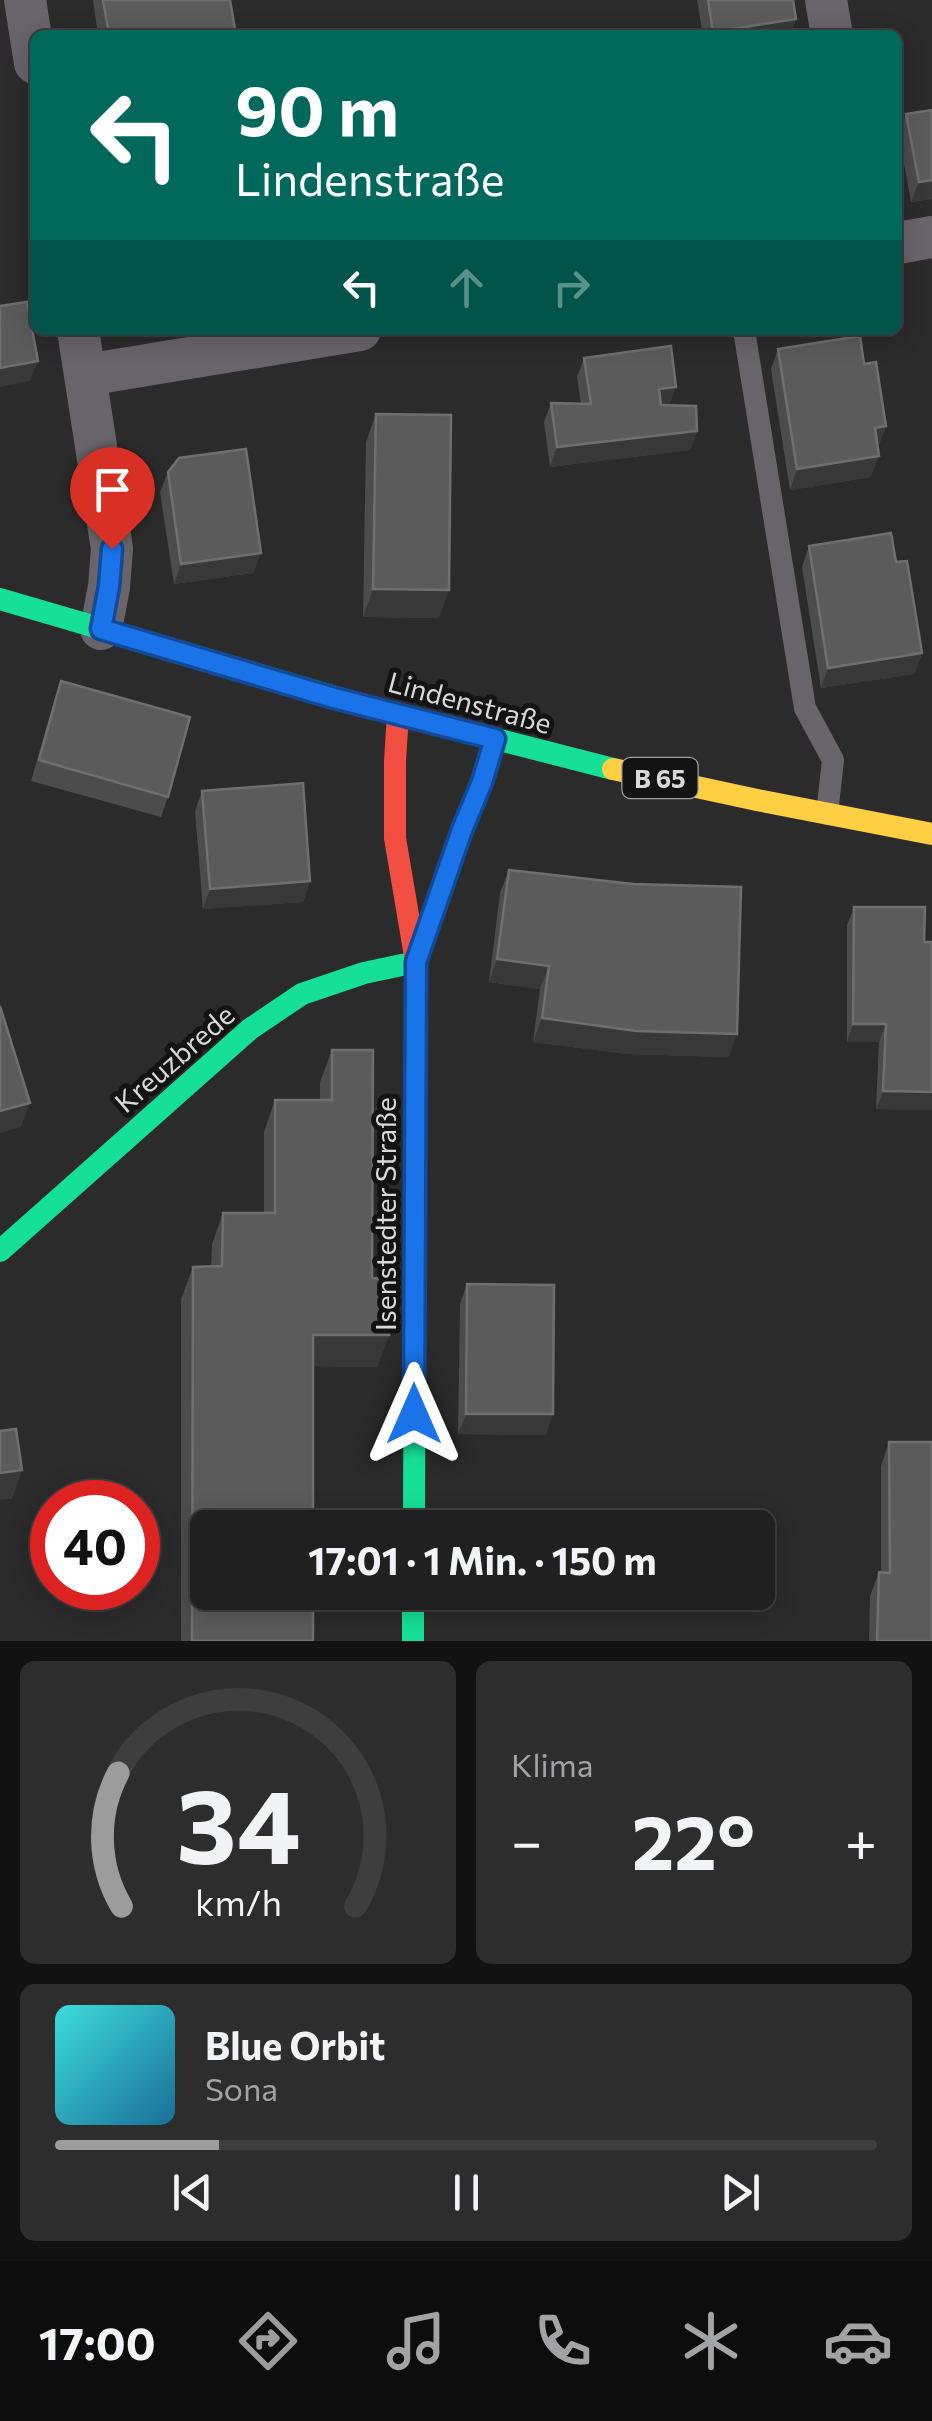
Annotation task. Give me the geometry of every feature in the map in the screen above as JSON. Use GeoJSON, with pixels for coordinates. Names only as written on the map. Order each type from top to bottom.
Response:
{"type":"FeatureCollection","features":[{"type":"Feature","properties":{"kind":"main road","name":"Lindenstraße"},"geometry":{"type":"LineString","coordinates":[[0,599],[201,660],[586,762],[932,834]]}},
{"type":"Feature","properties":{"kind":"main road","name":"Isenstedter Straße"},"geometry":{"type":"LineString","coordinates":[[398,714],[396,838],[416,962],[414,1510]]}},
{"type":"Feature","properties":{"kind":"main road","name":"Isenstedter Straße"},"geometry":{"type":"LineString","coordinates":[[416,962],[495,739]]}},
{"type":"Feature","properties":{"kind":"main road","name":"Kreuzbrede"},"geometry":{"type":"LineString","coordinates":[[0,1251],[250,1030],[302,994],[364,972],[416,962]]}},
{"type":"Feature","properties":{"kind":"main road"},"geometry":{"type":"LineString","coordinates":[[413,1610],[413,1641]]}},
{"type":"Feature","properties":{"kind":"street"},"geometry":{"type":"LineString","coordinates":[[25,0],[30,32]]}},
{"type":"Feature","properties":{"kind":"street"},"geometry":{"type":"LineString","coordinates":[[826,0],[831,30]]}},
{"type":"Feature","properties":{"kind":"street"},"geometry":{"type":"LineString","coordinates":[[902,242],[932,237]]}},
{"type":"Feature","properties":{"kind":"street"},"geometry":{"type":"LineString","coordinates":[[79,335],[112,549],[101,629]]}},
{"type":"Feature","properties":{"kind":"street"},"geometry":{"type":"LineString","coordinates":[[86,375],[330,335]]}},
{"type":"Feature","properties":{"kind":"lane"},"geometry":{"type":"LineString","coordinates":[[745,335],[806,708],[834,760],[827,814]]}},
{"type":"Feature","properties":{"kind":"building"},"geometry":{"type":"Polygon","coordinates":[[[103,0],[230,0],[235,30],[108,30],[103,0]]]}},
{"type":"Feature","properties":{"kind":"building"},"geometry":{"type":"Polygon","coordinates":[[[708,0],[793,0],[796,19],[713,30],[708,0]]]}},
{"type":"Feature","properties":{"kind":"building"},"geometry":{"type":"Polygon","coordinates":[[[932,110],[932,180],[919,182],[906,114],[932,110]]]}},
{"type":"Feature","properties":{"kind":"building"},"geometry":{"type":"Polygon","coordinates":[[[27,302],[30,335],[33,335],[38,361],[0,368],[0,306],[27,302]]]}},
{"type":"Feature","properties":{"kind":"building"},"geometry":{"type":"Polygon","coordinates":[[[860,336],[864,364],[876,362],[886,426],[875,428],[879,456],[797,469],[778,349],[860,336]]]}},
{"type":"Feature","properties":{"kind":"building"},"geometry":{"type":"Polygon","coordinates":[[[671,346],[676,387],[659,389],[661,405],[696,406],[697,431],[557,447],[551,403],[591,404],[584,358],[671,346]]]}},
{"type":"Feature","properties":{"kind":"building"},"geometry":{"type":"Polygon","coordinates":[[[376,414],[451,415],[449,590],[373,589],[376,414]]]}},
{"type":"Feature","properties":{"kind":"building"},"geometry":{"type":"Polygon","coordinates":[[[246,449],[261,553],[181,564],[168,472],[179,458],[246,449]]]}},
{"type":"Feature","properties":{"kind":"building"},"geometry":{"type":"Polygon","coordinates":[[[891,533],[896,562],[907,561],[922,653],[828,668],[809,546],[891,533]]]}},
{"type":"Feature","properties":{"kind":"building"},"geometry":{"type":"Polygon","coordinates":[[[61,681],[190,717],[168,797],[39,760],[61,681]]]}},
{"type":"Feature","properties":{"kind":"building"},"geometry":{"type":"Polygon","coordinates":[[[303,783],[310,881],[210,889],[202,791],[303,783]]]}},
{"type":"Feature","properties":{"kind":"building"},"geometry":{"type":"Polygon","coordinates":[[[509,870],[633,884],[741,887],[737,1034],[636,1031],[542,1018],[549,966],[497,959],[509,870]]]}},
{"type":"Feature","properties":{"kind":"building"},"geometry":{"type":"Polygon","coordinates":[[[854,907],[925,907],[924,942],[932,942],[932,1092],[883,1091],[886,1024],[853,1024],[854,907]]]}},
{"type":"Feature","properties":{"kind":"building"},"geometry":{"type":"Polygon","coordinates":[[[0,1006],[30,1103],[0,1111],[0,1006]]]}},
{"type":"Feature","properties":{"kind":"building"},"geometry":{"type":"Polygon","coordinates":[[[332,1050],[373,1050],[372,1278],[389,1279],[389,1335],[313,1335],[313,1510],[192,1510],[193,1267],[222,1266],[223,1213],[275,1213],[275,1100],[332,1100],[332,1050]]]}},
{"type":"Feature","properties":{"kind":"building"},"geometry":{"type":"Polygon","coordinates":[[[467,1284],[554,1285],[553,1414],[466,1414],[467,1284]]]}},
{"type":"Feature","properties":{"kind":"building"},"geometry":{"type":"Polygon","coordinates":[[[16,1429],[22,1470],[0,1473],[0,1431],[16,1429]]]}},
{"type":"Feature","properties":{"kind":"building"},"geometry":{"type":"Polygon","coordinates":[[[889,1442],[932,1442],[932,1641],[877,1641],[879,1572],[890,1573],[889,1442]]]}},
{"type":"Feature","properties":{"kind":"building"},"geometry":{"type":"Polygon","coordinates":[[[192,1610],[313,1610],[313,1641],[192,1641],[192,1610]]]}},
{"type":"Feature","properties":{"kind":"traffic: fast"},"geometry":{"type":"LineString","coordinates":[[0,599],[363,705],[613,769]]}},
{"type":"Feature","properties":{"kind":"traffic: fast"},"geometry":{"type":"LineString","coordinates":[[0,1251],[250,1029],[302,994],[364,973],[416,962]]}},
{"type":"Feature","properties":{"kind":"traffic: fast"},"geometry":{"type":"LineString","coordinates":[[414,1510],[415,1239]]}},
{"type":"Feature","properties":{"kind":"traffic: fast"},"geometry":{"type":"LineString","coordinates":[[413,1610],[413,1641]]}},
{"type":"Feature","properties":{"kind":"traffic: slow"},"geometry":{"type":"LineString","coordinates":[[613,769],[932,834]]}},
{"type":"Feature","properties":{"kind":"traffic: jam"},"geometry":{"type":"LineString","coordinates":[[398,714],[395,838],[416,962],[415,1239]]}},
{"type":"Feature","properties":{"kind":"traffic: jam"},"geometry":{"type":"LineString","coordinates":[[417,959],[495,739]]}},
{"type":"Feature","properties":{"kind":"route"},"geometry":{"type":"LineString","coordinates":[[112,549],[101,629],[334,698],[495,739],[416,962],[414,1414]]}}]}
